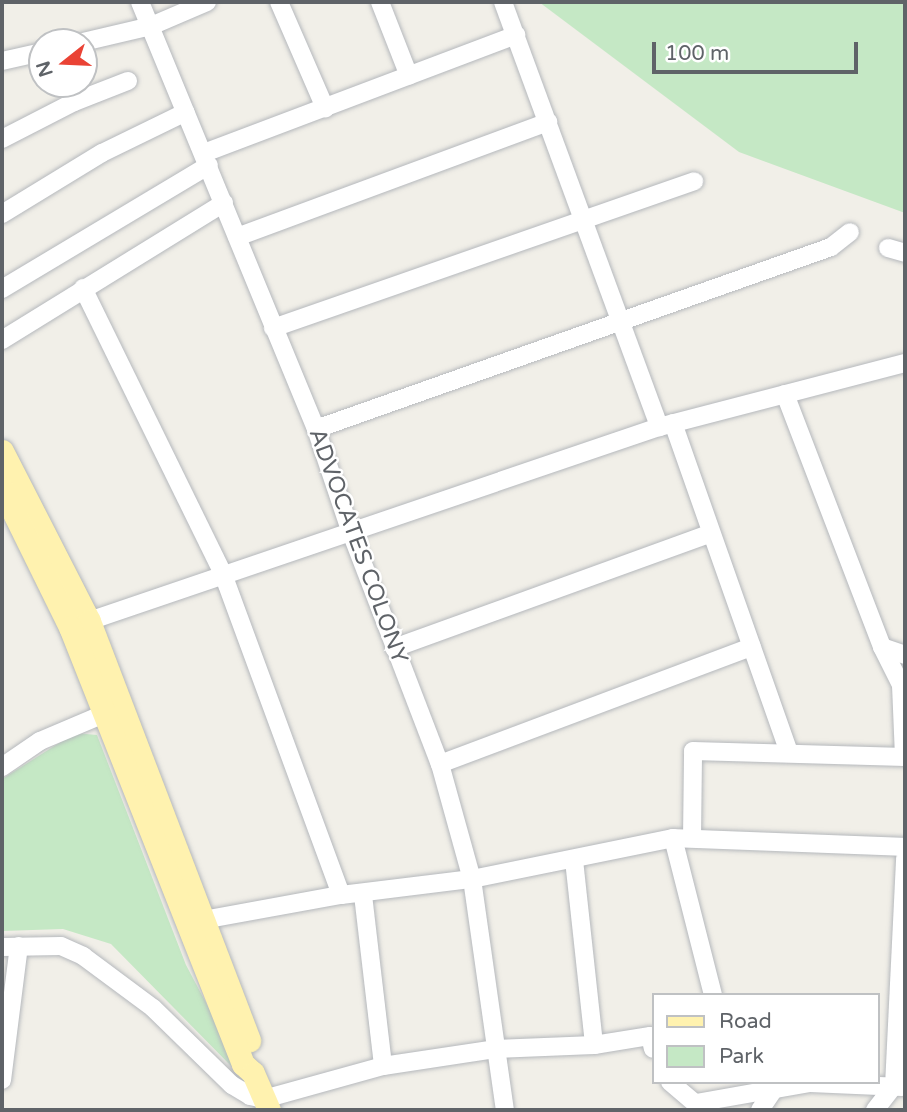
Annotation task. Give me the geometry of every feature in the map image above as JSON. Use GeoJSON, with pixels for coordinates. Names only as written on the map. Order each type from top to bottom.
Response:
{"type":"FeatureCollection","features":[{"type":"Feature","properties":{"kind":"main road"},"geometry":{"type":"LineString","coordinates":[[2,451],[89,621],[255,1057],[253,1073]]}},
{"type":"Feature","properties":{"kind":"main road"},"geometry":{"type":"LineString","coordinates":[[2,489],[69,626],[243,1064],[253,1073],[266,1105]]}},
{"type":"Feature","properties":{"kind":"street","name":"ADVOCATES COLONY"},"geometry":{"type":"LineString","coordinates":[[140,2],[207,159],[316,429],[350,530],[440,764],[472,878],[505,1110]]}},
{"type":"Feature","properties":{"kind":"street"},"geometry":{"type":"LineString","coordinates":[[98,38],[150,26],[207,2]]}},
{"type":"Feature","properties":{"kind":"street"},"geometry":{"type":"LineString","coordinates":[[279,2],[325,108]]}},
{"type":"Feature","properties":{"kind":"street"},"geometry":{"type":"LineString","coordinates":[[380,2],[409,76]]}},
{"type":"Feature","properties":{"kind":"street"},"geometry":{"type":"LineString","coordinates":[[503,2],[621,323],[711,533],[789,752]]}},
{"type":"Feature","properties":{"kind":"street"},"geometry":{"type":"LineString","coordinates":[[2,289],[207,159],[325,108],[516,35]]}},
{"type":"Feature","properties":{"kind":"street"},"geometry":{"type":"LineString","coordinates":[[2,61],[28,55]]}},
{"type":"Feature","properties":{"kind":"street"},"geometry":{"type":"LineString","coordinates":[[2,139],[74,102],[128,81]]}},
{"type":"Feature","properties":{"kind":"street"},"geometry":{"type":"LineString","coordinates":[[2,214],[102,153],[186,111]]}},
{"type":"Feature","properties":{"kind":"street"},"geometry":{"type":"LineString","coordinates":[[237,237],[548,121]]}},
{"type":"Feature","properties":{"kind":"street"},"geometry":{"type":"LineString","coordinates":[[273,328],[694,181]]}},
{"type":"Feature","properties":{"kind":"street"},"geometry":{"type":"LineString","coordinates":[[2,340],[224,203]]}},
{"type":"Feature","properties":{"kind":"street"},"geometry":{"type":"LineString","coordinates":[[316,429],[831,247],[850,232]]}},
{"type":"Feature","properties":{"kind":"street"},"geometry":{"type":"LineString","coordinates":[[83,288],[223,574],[341,895]]}},
{"type":"Feature","properties":{"kind":"street"},"geometry":{"type":"LineString","coordinates":[[89,621],[350,530],[666,425],[785,394],[904,368]]}},
{"type":"Feature","properties":{"kind":"street"},"geometry":{"type":"LineString","coordinates":[[692,838],[693,751],[904,757],[901,685],[882,647],[785,394]]}},
{"type":"Feature","properties":{"kind":"street"},"geometry":{"type":"LineString","coordinates":[[394,648],[711,533]]}},
{"type":"Feature","properties":{"kind":"street"},"geometry":{"type":"LineString","coordinates":[[440,764],[752,647]]}},
{"type":"Feature","properties":{"kind":"street"},"geometry":{"type":"LineString","coordinates":[[882,647],[905,655]]}},
{"type":"Feature","properties":{"kind":"street"},"geometry":{"type":"LineString","coordinates":[[2,768],[40,741],[104,714]]}},
{"type":"Feature","properties":{"kind":"street"},"geometry":{"type":"LineString","coordinates":[[203,920],[341,895],[363,895],[472,878],[575,860],[673,838],[905,847]]}},
{"type":"Feature","properties":{"kind":"street"},"geometry":{"type":"LineString","coordinates":[[673,838],[712,993]]}},
{"type":"Feature","properties":{"kind":"street"},"geometry":{"type":"LineString","coordinates":[[875,1110],[900,1087],[905,858]]}},
{"type":"Feature","properties":{"kind":"street"},"geometry":{"type":"LineString","coordinates":[[575,860],[594,1045]]}},
{"type":"Feature","properties":{"kind":"street"},"geometry":{"type":"LineString","coordinates":[[363,895],[383,1066]]}},
{"type":"Feature","properties":{"kind":"street"},"geometry":{"type":"LineString","coordinates":[[2,1080],[10,946],[61,946],[83,956],[153,1008],[232,1085],[266,1105],[383,1066],[495,1049],[594,1045],[650,1036],[652,1045]]}},
{"type":"Feature","properties":{"kind":"street"},"geometry":{"type":"LineString","coordinates":[[672,1084],[699,1107],[775,1088],[803,1084]]}},
{"type":"Feature","properties":{"kind":"street"},"geometry":{"type":"LineString","coordinates":[[832,1084],[900,1087]]}},
{"type":"Feature","properties":{"kind":"street"},"geometry":{"type":"LineString","coordinates":[[760,1110],[775,1088]]}},
{"type":"Feature","properties":{"kind":"green space"},"geometry":{"type":"Polygon","coordinates":[[[539,2],[905,2],[905,213],[739,152],[539,2]]]}},
{"type":"Feature","properties":{"kind":"green space"},"geometry":{"type":"Polygon","coordinates":[[[75,733],[97,735],[186,965],[240,1067],[235,1070],[111,944],[63,929],[2,931],[2,779],[75,733]]]}}]}
